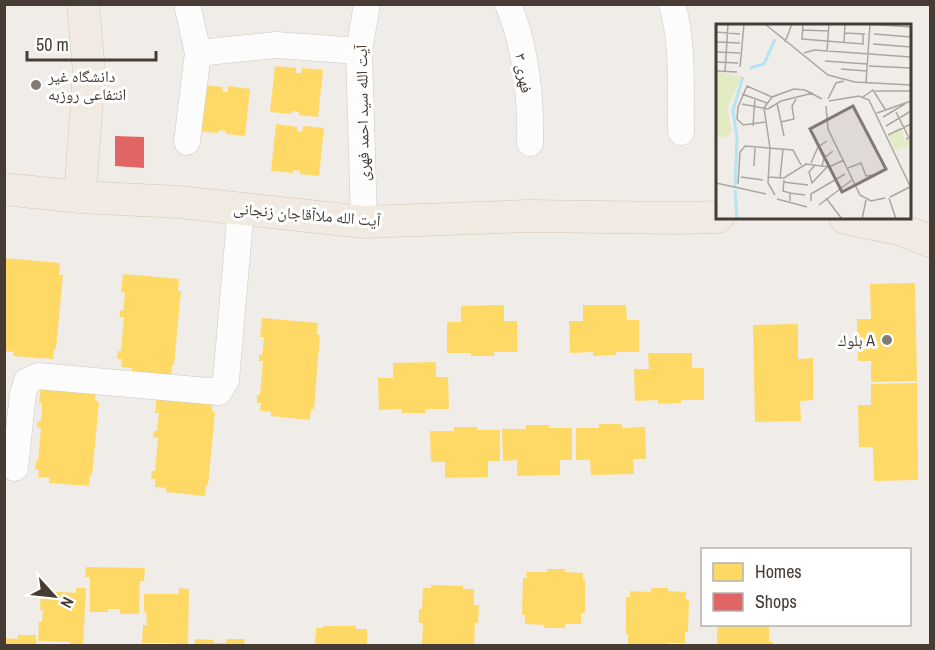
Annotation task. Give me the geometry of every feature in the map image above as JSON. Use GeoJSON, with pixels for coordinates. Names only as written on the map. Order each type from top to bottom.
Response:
{"type":"FeatureCollection","features":[{"type":"Feature","properties":{"kind":"main road"},"geometry":{"type":"LineString","coordinates":[[80,197],[89,72],[83,4]]}},
{"type":"Feature","properties":{"kind":"main road","name":"آیت الله ملاآقاجان زنجانی"},"geometry":{"type":"LineString","coordinates":[[4,189],[80,197],[179,202],[364,222],[528,216],[716,217]]}},
{"type":"Feature","properties":{"kind":"main road"},"geometry":{"type":"LineString","coordinates":[[850,219],[899,229],[930,241]]}},
{"type":"Feature","properties":{"kind":"street"},"geometry":{"type":"LineString","coordinates":[[187,4],[198,53],[187,142]]}},
{"type":"Feature","properties":{"kind":"street","name":"آیت الله سید احمد فهری"},"geometry":{"type":"LineString","coordinates":[[364,222],[359,51],[367,4]]}},
{"type":"Feature","properties":{"kind":"street","name":"فهری ۳"},"geometry":{"type":"LineString","coordinates":[[508,4],[515,21],[524,63],[530,143]]}},
{"type":"Feature","properties":{"kind":"street"},"geometry":{"type":"LineString","coordinates":[[672,4],[676,20],[681,70],[681,132]]}},
{"type":"Feature","properties":{"kind":"street"},"geometry":{"type":"LineString","coordinates":[[198,53],[276,45],[359,51]]}},
{"type":"Feature","properties":{"kind":"street"},"geometry":{"type":"LineString","coordinates":[[15,468],[23,393],[27,381],[38,376],[219,392],[226,380],[242,208]]}},
{"type":"Feature","properties":{"kind":"building: Homes"},"geometry":{"type":"Polygon","coordinates":[[[275,66],[296,68],[296,73],[301,73],[302,68],[323,70],[318,117],[299,115],[299,112],[292,111],[292,114],[270,112],[275,66]]]}},
{"type":"Feature","properties":{"kind":"building: Homes"},"geometry":{"type":"Polygon","coordinates":[[[201,85],[223,87],[222,92],[228,92],[228,86],[250,89],[245,136],[226,134],[226,131],[219,130],[218,133],[197,131],[201,85]]]}},
{"type":"Feature","properties":{"kind":"building: Homes"},"geometry":{"type":"Polygon","coordinates":[[[276,124],[297,127],[297,131],[302,132],[303,126],[324,128],[319,176],[300,174],[300,171],[293,170],[293,173],[271,171],[276,124]]]}},
{"type":"Feature","properties":{"kind":"building: Homes"},"geometry":{"type":"Polygon","coordinates":[[[4,258],[60,263],[59,275],[63,275],[53,359],[13,356],[14,352],[5,351],[4,258]]]}},
{"type":"Feature","properties":{"kind":"building: Homes"},"geometry":{"type":"Polygon","coordinates":[[[123,274],[179,279],[178,291],[181,291],[171,375],[132,372],[132,368],[121,367],[122,359],[117,359],[118,351],[121,351],[124,317],[120,317],[125,293],[121,292],[123,274]]]}},
{"type":"Feature","properties":{"kind":"building: Homes","name":"بلوك A"},"geometry":{"type":"Polygon","coordinates":[[[915,283],[917,381],[871,382],[871,361],[858,361],[857,319],[871,319],[870,284],[915,283]]]}},
{"type":"Feature","properties":{"kind":"building: Homes"},"geometry":{"type":"Polygon","coordinates":[[[504,305],[504,321],[517,321],[517,352],[494,352],[494,356],[447,353],[447,322],[461,322],[461,306],[504,305]]]}},
{"type":"Feature","properties":{"kind":"building: Homes"},"geometry":{"type":"Polygon","coordinates":[[[583,305],[626,305],[627,320],[639,320],[639,352],[616,352],[616,355],[593,356],[593,352],[570,353],[569,321],[583,321],[583,305]]]}},
{"type":"Feature","properties":{"kind":"building: Homes"},"geometry":{"type":"Polygon","coordinates":[[[262,318],[318,323],[317,335],[320,335],[314,409],[311,409],[310,420],[271,416],[271,412],[260,411],[261,403],[257,403],[257,395],[260,395],[263,361],[259,361],[264,337],[260,337],[262,318]]]}},
{"type":"Feature","properties":{"kind":"building: Homes"},"geometry":{"type":"Polygon","coordinates":[[[798,324],[798,359],[813,358],[813,400],[800,401],[801,421],[755,422],[753,325],[798,324]]]}},
{"type":"Feature","properties":{"kind":"building: Homes"},"geometry":{"type":"Polygon","coordinates":[[[648,353],[692,353],[692,368],[704,368],[704,400],[681,400],[681,403],[658,404],[658,400],[635,401],[634,369],[649,369],[648,353]]]}},
{"type":"Feature","properties":{"kind":"building: Homes"},"geometry":{"type":"Polygon","coordinates":[[[436,362],[436,377],[448,377],[449,409],[425,409],[426,413],[402,413],[402,409],[379,410],[378,378],[393,378],[393,363],[436,362]]]}},
{"type":"Feature","properties":{"kind":"building: Homes"},"geometry":{"type":"Polygon","coordinates":[[[917,383],[918,480],[874,481],[873,447],[859,447],[858,405],[871,405],[871,384],[917,383]]]}},
{"type":"Feature","properties":{"kind":"building: Homes"},"geometry":{"type":"Polygon","coordinates":[[[41,385],[96,390],[95,401],[99,402],[89,486],[49,483],[50,478],[38,477],[39,470],[35,469],[36,461],[38,461],[41,428],[37,427],[38,421],[41,421],[42,403],[39,403],[41,385]]]}},
{"type":"Feature","properties":{"kind":"building: Homes"},"geometry":{"type":"Polygon","coordinates":[[[157,395],[213,400],[212,411],[215,412],[205,496],[166,492],[166,488],[155,487],[155,479],[151,479],[152,471],[155,471],[158,438],[153,437],[154,431],[157,431],[159,413],[155,413],[157,395]]]}},
{"type":"Feature","properties":{"kind":"building: Homes"},"geometry":{"type":"Polygon","coordinates":[[[599,424],[622,424],[622,428],[645,427],[646,459],[633,459],[634,474],[591,475],[590,460],[576,460],[576,428],[599,428],[599,424]]]}},
{"type":"Feature","properties":{"kind":"building: Homes"},"geometry":{"type":"Polygon","coordinates":[[[526,425],[572,428],[572,460],[560,460],[560,475],[517,476],[517,460],[503,461],[502,429],[526,429],[526,425]]]}},
{"type":"Feature","properties":{"kind":"building: Homes"},"geometry":{"type":"Polygon","coordinates":[[[454,427],[500,430],[500,461],[488,461],[488,477],[445,478],[445,462],[431,462],[430,431],[454,431],[454,427]]]}},
{"type":"Feature","properties":{"kind":"building: Homes"},"geometry":{"type":"Polygon","coordinates":[[[86,567],[145,568],[144,581],[140,581],[139,614],[120,614],[120,609],[90,612],[90,577],[85,577],[86,567]]]}},
{"type":"Feature","properties":{"kind":"building: Homes"},"geometry":{"type":"Polygon","coordinates":[[[547,569],[565,569],[565,572],[583,573],[585,613],[581,613],[581,624],[565,624],[565,628],[544,628],[545,625],[525,624],[525,615],[522,615],[523,578],[527,578],[526,572],[547,572],[547,569]]]}},
{"type":"Feature","properties":{"kind":"building: Homes"},"geometry":{"type":"Polygon","coordinates":[[[431,585],[463,586],[463,589],[474,589],[474,605],[479,605],[474,646],[422,644],[423,623],[419,623],[419,609],[422,609],[423,588],[431,588],[431,585]]]}},
{"type":"Feature","properties":{"kind":"building: Homes"},"geometry":{"type":"Polygon","coordinates":[[[76,588],[86,588],[83,646],[70,646],[70,642],[38,641],[39,622],[42,622],[43,610],[40,610],[41,591],[76,593],[76,588]]]}},
{"type":"Feature","properties":{"kind":"building: Homes"},"geometry":{"type":"Polygon","coordinates":[[[179,588],[189,589],[188,646],[175,646],[175,643],[142,643],[143,625],[147,625],[144,594],[179,594],[179,588]]]}},
{"type":"Feature","properties":{"kind":"building: Homes"},"geometry":{"type":"Polygon","coordinates":[[[651,588],[668,588],[668,591],[686,592],[686,599],[689,600],[688,632],[685,632],[685,643],[669,643],[669,646],[628,644],[626,597],[630,597],[630,591],[651,592],[651,588]]]}},
{"type":"Feature","properties":{"kind":"building: Homes"},"geometry":{"type":"Polygon","coordinates":[[[323,626],[356,626],[356,629],[367,629],[367,646],[315,646],[316,628],[323,628],[323,626]]]}},
{"type":"Feature","properties":{"kind":"building: Homes"},"geometry":{"type":"Polygon","coordinates":[[[717,626],[769,626],[769,642],[773,642],[773,646],[717,646],[717,626]]]}},
{"type":"Feature","properties":{"kind":"building: Homes"},"geometry":{"type":"Polygon","coordinates":[[[18,635],[36,635],[36,646],[4,646],[4,638],[17,639],[18,635]]]}},
{"type":"Feature","properties":{"kind":"building: Homes"},"geometry":{"type":"Polygon","coordinates":[[[195,639],[226,643],[226,639],[245,639],[244,646],[195,646],[195,639]]]}},
{"type":"Feature","properties":{"kind":"building: Shops"},"geometry":{"type":"Polygon","coordinates":[[[115,136],[144,137],[144,168],[115,166],[115,136]]]}},
{"type":"Feature","properties":{"kind":"place","name":"دانشگاه غیر انتفاعی روزبه"},"geometry":{"type":"Point","coordinates":[36,85]}},
{"type":"Feature","properties":{"kind":"place","name":"بلوك A"},"geometry":{"type":"Point","coordinates":[887,340]}}]}
